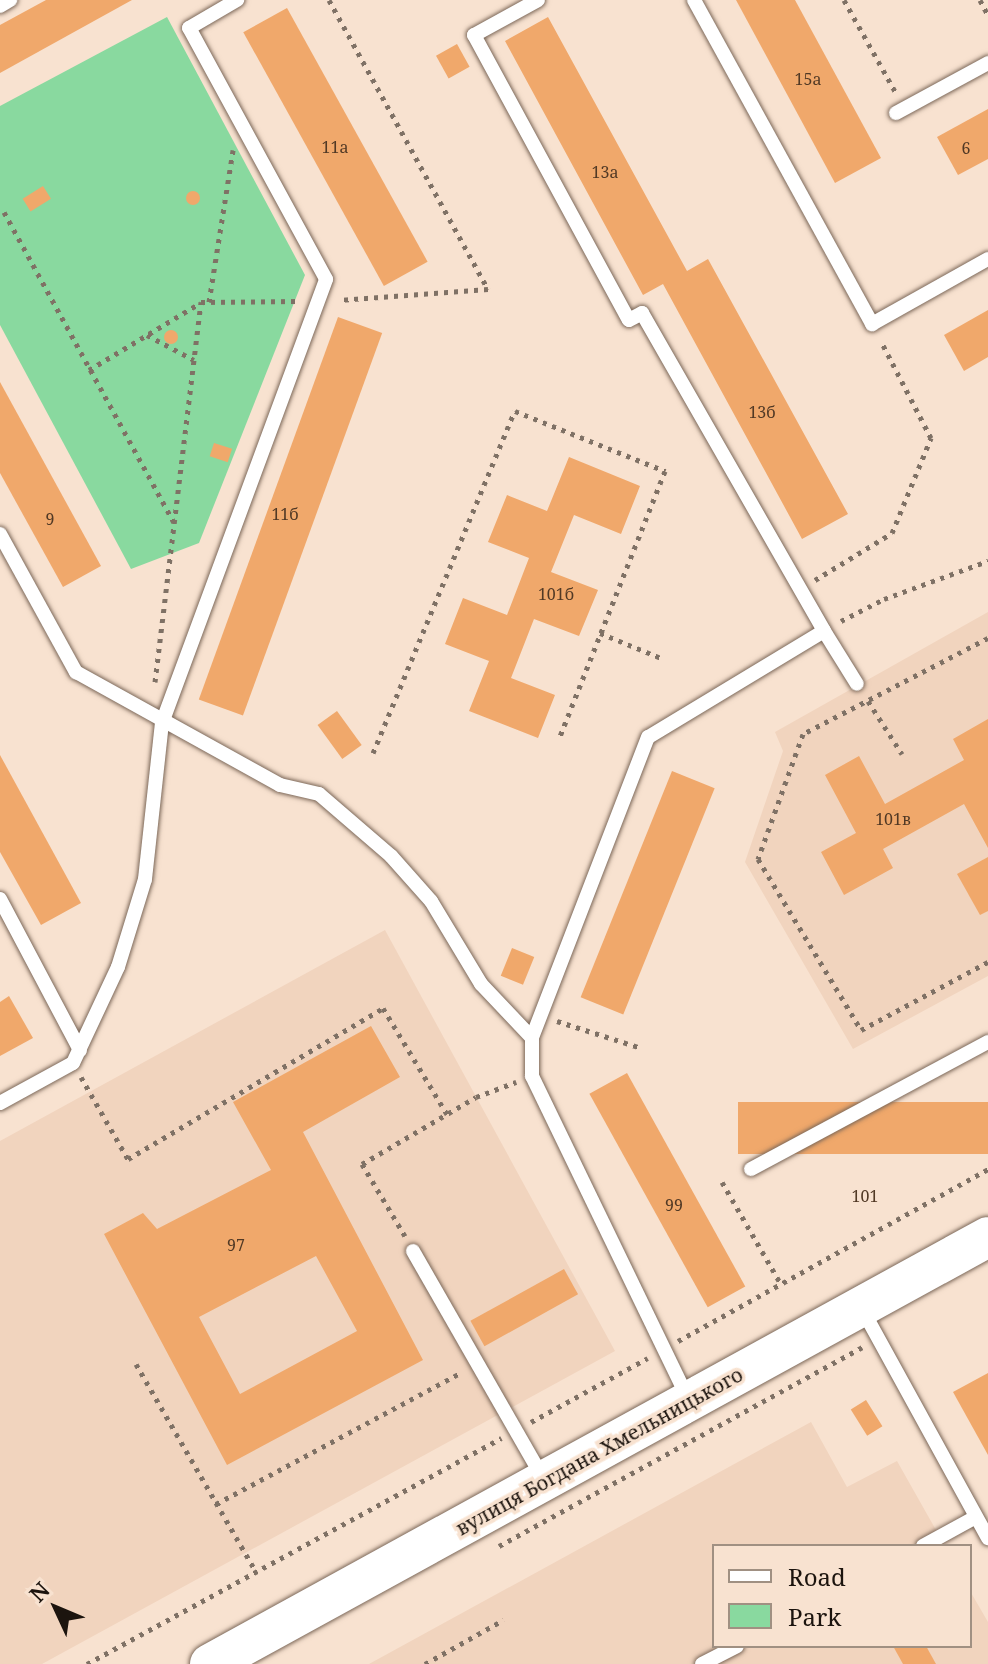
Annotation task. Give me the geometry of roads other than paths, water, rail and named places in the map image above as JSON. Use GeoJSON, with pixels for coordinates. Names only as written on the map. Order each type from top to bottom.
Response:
{"type":"FeatureCollection","features":[{"type":"Feature","properties":{"kind":"street","name":"вулиця Богдана Хмельницького"},"geometry":{"type":"LineString","coordinates":[[210,1664],[988,1237]]}},
{"type":"Feature","properties":{"kind":"lane"},"geometry":{"type":"LineString","coordinates":[[0,6],[10,0]]}},
{"type":"Feature","properties":{"kind":"lane"},"geometry":{"type":"LineString","coordinates":[[0,1103],[76,1057],[118,967],[145,879],[156,720],[326,279],[189,28],[237,0]]}},
{"type":"Feature","properties":{"kind":"lane"},"geometry":{"type":"LineString","coordinates":[[538,0],[474,35],[629,320],[642,313],[857,684]]}},
{"type":"Feature","properties":{"kind":"lane"},"geometry":{"type":"LineString","coordinates":[[694,0],[872,324],[988,259]]}},
{"type":"Feature","properties":{"kind":"lane"},"geometry":{"type":"LineString","coordinates":[[896,113],[988,63]]}},
{"type":"Feature","properties":{"kind":"lane"},"geometry":{"type":"LineString","coordinates":[[0,534],[76,672],[156,720],[280,785],[319,794],[391,856],[431,901],[481,984],[532,1038]]}},
{"type":"Feature","properties":{"kind":"lane"},"geometry":{"type":"LineString","coordinates":[[690,1401],[662,1350],[532,1076],[532,1038],[537,1014],[648,737],[824,631]]}},
{"type":"Feature","properties":{"kind":"lane"},"geometry":{"type":"LineString","coordinates":[[0,899],[76,1057]]}},
{"type":"Feature","properties":{"kind":"lane"},"geometry":{"type":"LineString","coordinates":[[751,1169],[988,1042]]}},
{"type":"Feature","properties":{"kind":"lane"},"geometry":{"type":"LineString","coordinates":[[413,1251],[544,1480]]}},
{"type":"Feature","properties":{"kind":"lane"},"geometry":{"type":"LineString","coordinates":[[861,1307],[988,1538]]}},
{"type":"Feature","properties":{"kind":"lane"},"geometry":{"type":"LineString","coordinates":[[927,1544],[976,1517]]}},
{"type":"Feature","properties":{"kind":"lane"},"geometry":{"type":"LineString","coordinates":[[702,1664],[733,1648]]}}]}
